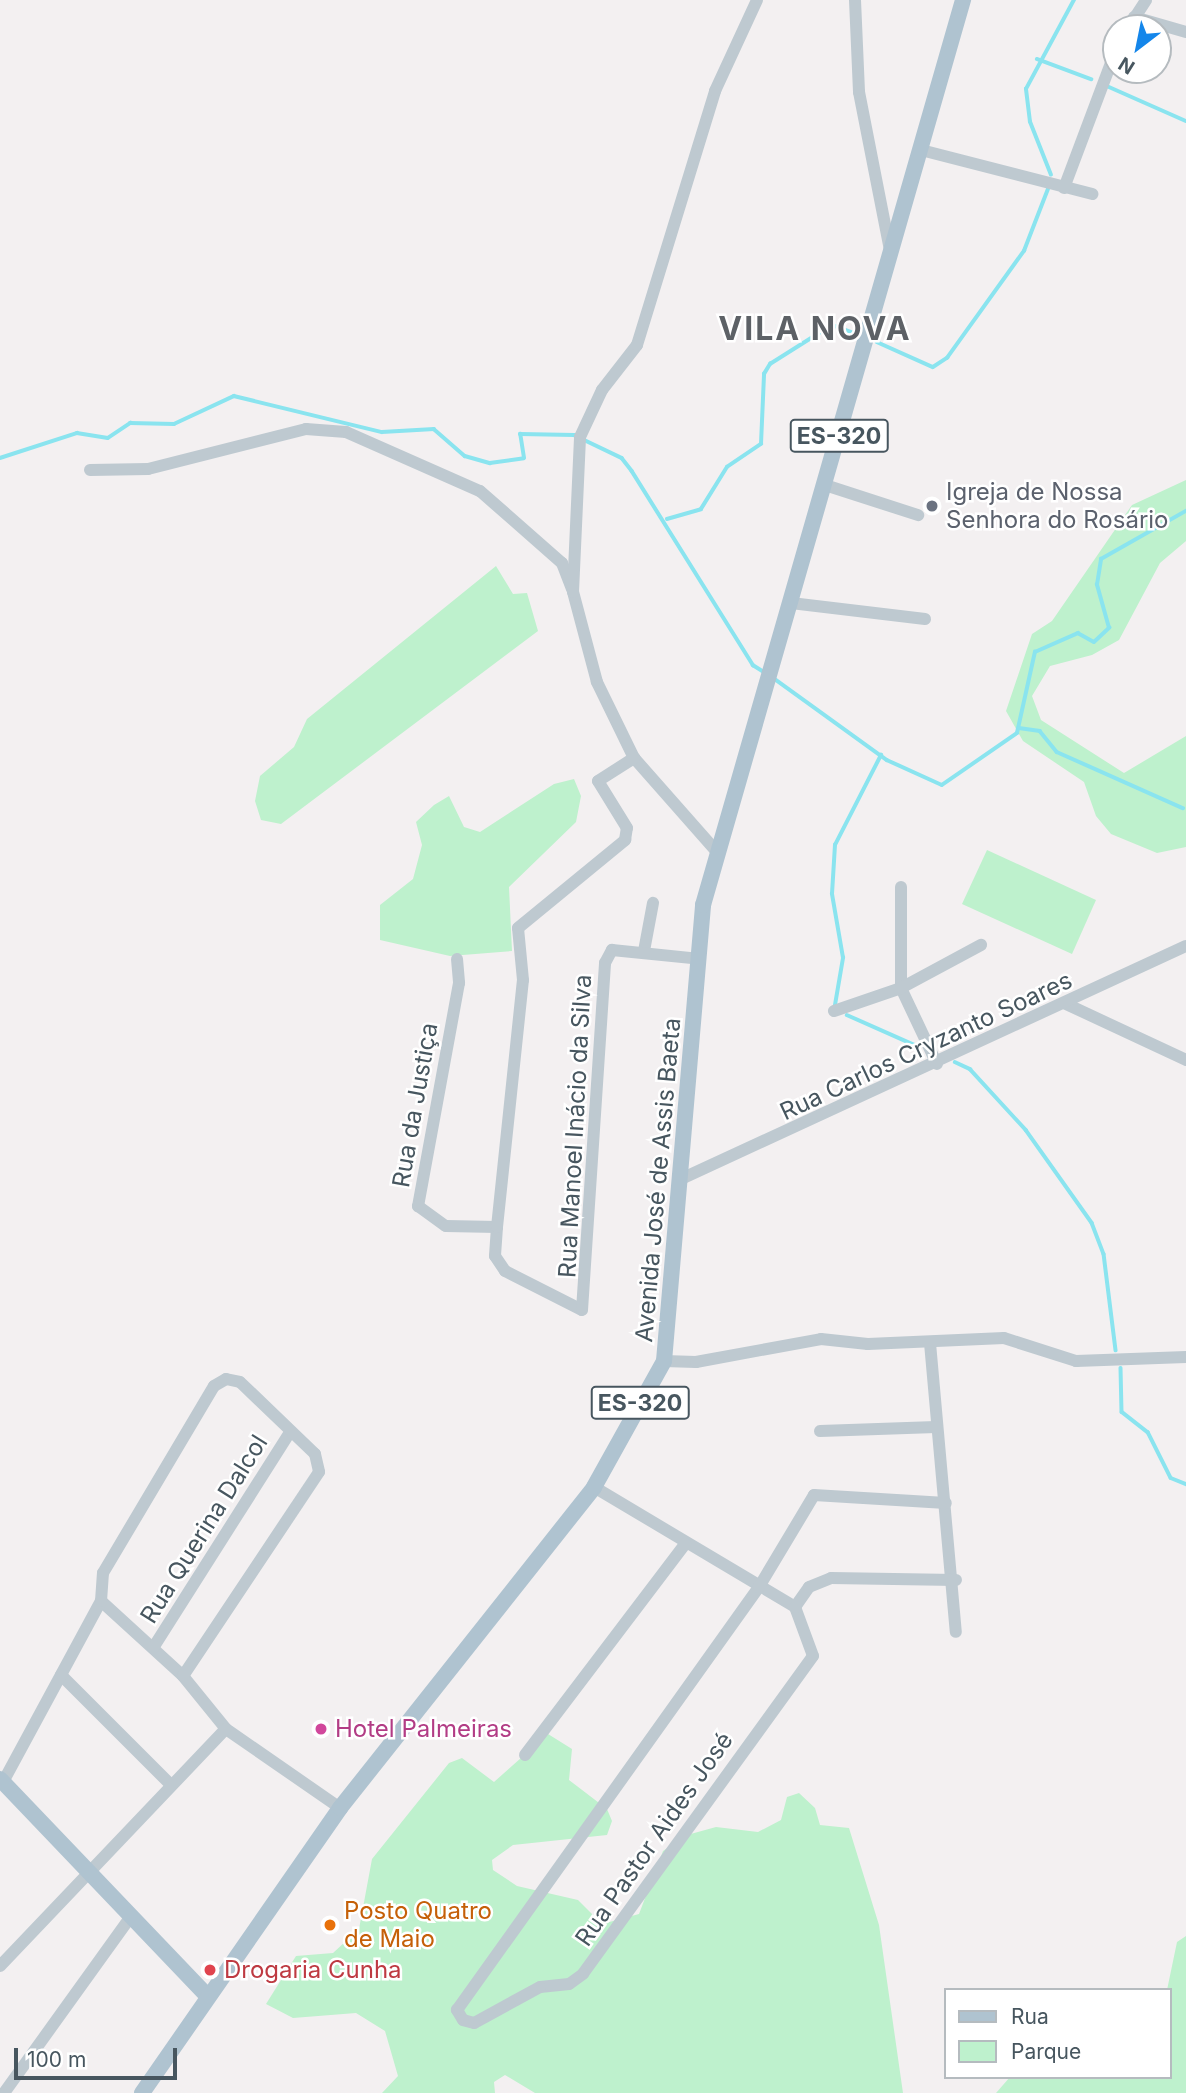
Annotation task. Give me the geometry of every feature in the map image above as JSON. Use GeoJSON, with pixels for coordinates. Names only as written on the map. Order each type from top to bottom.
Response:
{"type":"FeatureCollection","features":[{"type":"Feature","properties":{"kind":"main road","name":"ES-320"},"geometry":{"type":"LineString","coordinates":[[902,215],[963,0]]}},
{"type":"Feature","properties":{"kind":"main road","name":"Avenida José de Assis Baeta"},"geometry":{"type":"LineString","coordinates":[[142,2093],[340,1808],[594,1487],[664,1361],[700,959],[717,852],[892,257],[902,215]]}},
{"type":"Feature","properties":{"kind":"main road"},"geometry":{"type":"LineString","coordinates":[[1,1780],[208,1997]]}},
{"type":"Feature","properties":{"kind":"street"},"geometry":{"type":"LineString","coordinates":[[573,592],[580,437],[602,390],[637,345],[715,91],[757,0]]}},
{"type":"Feature","properties":{"kind":"street"},"geometry":{"type":"LineString","coordinates":[[855,0],[859,92],[879,206],[892,257]]}},
{"type":"Feature","properties":{"kind":"street"},"geometry":{"type":"LineString","coordinates":[[1064,188],[1103,84]]}},
{"type":"Feature","properties":{"kind":"street"},"geometry":{"type":"LineString","coordinates":[[921,150],[1092,194]]}},
{"type":"Feature","properties":{"kind":"street"},"geometry":{"type":"LineString","coordinates":[[879,206],[891,217],[902,215]]}},
{"type":"Feature","properties":{"kind":"street"},"geometry":{"type":"LineString","coordinates":[[90,470],[148,469],[306,429],[346,432],[480,491],[562,563],[573,592],[597,682],[634,758],[717,852]]}},
{"type":"Feature","properties":{"kind":"street"},"geometry":{"type":"LineString","coordinates":[[825,485],[918,515]]}},
{"type":"Feature","properties":{"kind":"street"},"geometry":{"type":"LineString","coordinates":[[791,603],[925,619]]}},
{"type":"Feature","properties":{"kind":"street"},"geometry":{"type":"LineString","coordinates":[[497,1227],[523,981],[518,928],[625,840],[627,828],[598,780],[634,758]]}},
{"type":"Feature","properties":{"kind":"street"},"geometry":{"type":"LineString","coordinates":[[901,887],[901,988],[937,1064]]}},
{"type":"Feature","properties":{"kind":"street"},"geometry":{"type":"LineString","coordinates":[[645,951],[653,903]]}},
{"type":"Feature","properties":{"kind":"street"},"geometry":{"type":"LineString","coordinates":[[834,1011],[901,988],[981,945]]}},
{"type":"Feature","properties":{"kind":"street","name":"Rua Carlos Cryzanto Soares"},"geometry":{"type":"LineString","coordinates":[[681,1179],[937,1064],[1186,946]]}},
{"type":"Feature","properties":{"kind":"street","name":"Rua Manoel Inácio da Silva"},"geometry":{"type":"LineString","coordinates":[[497,1227],[495,1256],[505,1271],[582,1310],[605,963],[611,950],[645,951],[700,959]]}},
{"type":"Feature","properties":{"kind":"street","name":"Rua da Justiça"},"geometry":{"type":"LineString","coordinates":[[457,959],[459,983],[418,1206],[446,1226],[497,1227]]}},
{"type":"Feature","properties":{"kind":"street"},"geometry":{"type":"LineString","coordinates":[[1064,1003],[1186,1060]]}},
{"type":"Feature","properties":{"kind":"street"},"geometry":{"type":"LineString","coordinates":[[664,1361],[696,1362],[794,1340],[930,1343],[1004,1338],[1076,1361],[1186,1357]]}},
{"type":"Feature","properties":{"kind":"street"},"geometry":{"type":"LineString","coordinates":[[930,1343],[936,1427],[956,1580],[956,1632]]}},
{"type":"Feature","properties":{"kind":"street"},"geometry":{"type":"LineString","coordinates":[[1,1780],[101,1601],[103,1573],[214,1386],[226,1379],[240,1382],[316,1454],[319,1472],[183,1676]]}},
{"type":"Feature","properties":{"kind":"street"},"geometry":{"type":"LineString","coordinates":[[820,1431],[936,1427]]}},
{"type":"Feature","properties":{"kind":"street","name":"Rua Querina Dalcol"},"geometry":{"type":"LineString","coordinates":[[153,1648],[290,1432]]}},
{"type":"Feature","properties":{"kind":"street"},"geometry":{"type":"LineString","coordinates":[[594,1487],[685,1544],[795,1607],[810,1587],[831,1578],[956,1580]]}},
{"type":"Feature","properties":{"kind":"street"},"geometry":{"type":"LineString","coordinates":[[759,1587],[814,1495],[946,1503]]}},
{"type":"Feature","properties":{"kind":"street"},"geometry":{"type":"LineString","coordinates":[[525,1755],[685,1544]]}},
{"type":"Feature","properties":{"kind":"street","name":"Rua Pastor Aides José"},"geometry":{"type":"LineString","coordinates":[[759,1587],[457,2010],[474,2023],[540,1987],[569,1984],[583,1975],[813,1656],[795,1607]]}},
{"type":"Feature","properties":{"kind":"street"},"geometry":{"type":"LineString","coordinates":[[101,1601],[183,1676],[226,1729],[340,1808]]}},
{"type":"Feature","properties":{"kind":"street"},"geometry":{"type":"LineString","coordinates":[[61,1675],[171,1785]]}},
{"type":"Feature","properties":{"kind":"street"},"geometry":{"type":"LineString","coordinates":[[0,1966],[226,1729]]}},
{"type":"Feature","properties":{"kind":"street"},"geometry":{"type":"LineString","coordinates":[[4,2093],[131,1916]]}},
{"type":"Feature","properties":{"kind":"green space"},"geometry":{"type":"Polygon","coordinates":[[[1186,480],[1186,541],[1160,563],[1119,640],[1092,655],[1050,666],[1032,696],[1041,720],[1124,773],[1186,736],[1186,847],[1157,853],[1111,834],[1096,816],[1084,782],[1023,741],[1006,711],[1032,634],[1052,621],[1132,505],[1186,480]]]}},
{"type":"Feature","properties":{"kind":"green space"},"geometry":{"type":"Polygon","coordinates":[[[496,566],[513,594],[527,593],[538,631],[281,824],[261,820],[255,801],[260,776],[294,747],[307,719],[496,566]]]}},
{"type":"Feature","properties":{"kind":"green space"},"geometry":{"type":"Polygon","coordinates":[[[574,779],[581,796],[576,822],[509,887],[512,951],[450,956],[380,940],[380,905],[413,879],[422,845],[416,822],[434,805],[449,796],[464,827],[480,832],[554,784],[574,779]]]}},
{"type":"Feature","properties":{"kind":"green space"},"geometry":{"type":"Polygon","coordinates":[[[987,850],[1096,900],[1072,954],[962,904],[987,850]]]}},
{"type":"Feature","properties":{"kind":"green space"},"geometry":{"type":"Polygon","coordinates":[[[548,1734],[572,1749],[569,1780],[607,1809],[612,1821],[607,1835],[513,1845],[492,1860],[493,1870],[517,1886],[578,1900],[602,1924],[639,1914],[663,1851],[687,1835],[716,1827],[758,1832],[781,1820],[787,1797],[799,1793],[815,1808],[820,1825],[849,1828],[879,1925],[903,2093],[535,2093],[505,2075],[494,2082],[495,2093],[382,2093],[398,2076],[385,2031],[356,2013],[293,2018],[266,2004],[296,1956],[333,1953],[359,1929],[372,1859],[449,1763],[462,1758],[494,1782],[548,1734]]]}},
{"type":"Feature","properties":{"kind":"green space"},"geometry":{"type":"Polygon","coordinates":[[[1186,1936],[1186,2093],[996,2093],[1008,2079],[1172,2079],[1172,1988],[1167,1988],[1177,1942],[1186,1936]]]}},
{"type":"Feature","properties":{"kind":"waterway"},"geometry":{"type":"LineString","coordinates":[[1051,175],[1030,122],[1026,89],[1074,0]]}},
{"type":"Feature","properties":{"kind":"waterway"},"geometry":{"type":"LineString","coordinates":[[1037,59],[1091,79]]}},
{"type":"Feature","properties":{"kind":"waterway"},"geometry":{"type":"LineString","coordinates":[[1107,86],[1186,121]]}},
{"type":"Feature","properties":{"kind":"waterway"},"geometry":{"type":"LineString","coordinates":[[877,342],[933,367],[947,358],[1024,251],[1048,189]]}},
{"type":"Feature","properties":{"kind":"waterway"},"geometry":{"type":"LineString","coordinates":[[667,519],[701,509],[727,467],[761,444],[764,374],[770,364],[832,325],[859,335]]}},
{"type":"Feature","properties":{"kind":"waterway"},"geometry":{"type":"LineString","coordinates":[[0,458],[77,433],[108,438],[130,423],[174,424],[234,396],[382,432],[434,429],[465,456],[490,463],[524,458],[520,434],[574,435],[622,458],[753,665],[766,673]]}},
{"type":"Feature","properties":{"kind":"waterway"},"geometry":{"type":"LineString","coordinates":[[772,677],[887,760],[942,785],[1017,733],[1035,652],[1078,633],[1094,642],[1109,628],[1097,585],[1101,559],[1186,511]]}},
{"type":"Feature","properties":{"kind":"waterway"},"geometry":{"type":"LineString","coordinates":[[1019,728],[1040,731],[1057,752],[1183,808]]}},
{"type":"Feature","properties":{"kind":"waterway"},"geometry":{"type":"LineString","coordinates":[[835,1005],[843,958],[832,894],[835,845],[881,755]]}},
{"type":"Feature","properties":{"kind":"waterway"},"geometry":{"type":"LineString","coordinates":[[847,1015],[917,1046]]}},
{"type":"Feature","properties":{"kind":"waterway"},"geometry":{"type":"LineString","coordinates":[[955,1062],[970,1069],[1026,1130],[1092,1223],[1104,1254],[1116,1350]]}},
{"type":"Feature","properties":{"kind":"waterway"},"geometry":{"type":"LineString","coordinates":[[1121,1368],[1122,1412],[1148,1432],[1171,1478],[1186,1484]]}},
{"type":"Feature","properties":{"kind":"place","name":"Igreja de Nossa Senhora do Rosário"},"geometry":{"type":"Point","coordinates":[932,506]}},
{"type":"Feature","properties":{"kind":"place","name":"Hotel Palmeiras"},"geometry":{"type":"Point","coordinates":[321,1729]}},
{"type":"Feature","properties":{"kind":"place","name":"Posto Quatro de Maio"},"geometry":{"type":"Point","coordinates":[330,1925]}},
{"type":"Feature","properties":{"kind":"place","name":"Drogaria Cunha"},"geometry":{"type":"Point","coordinates":[210,1970]}},
{"type":"Feature","properties":{"kind":"district","name":"VILA NOVA"},"geometry":{"type":"Point","coordinates":[815,329]}}]}
